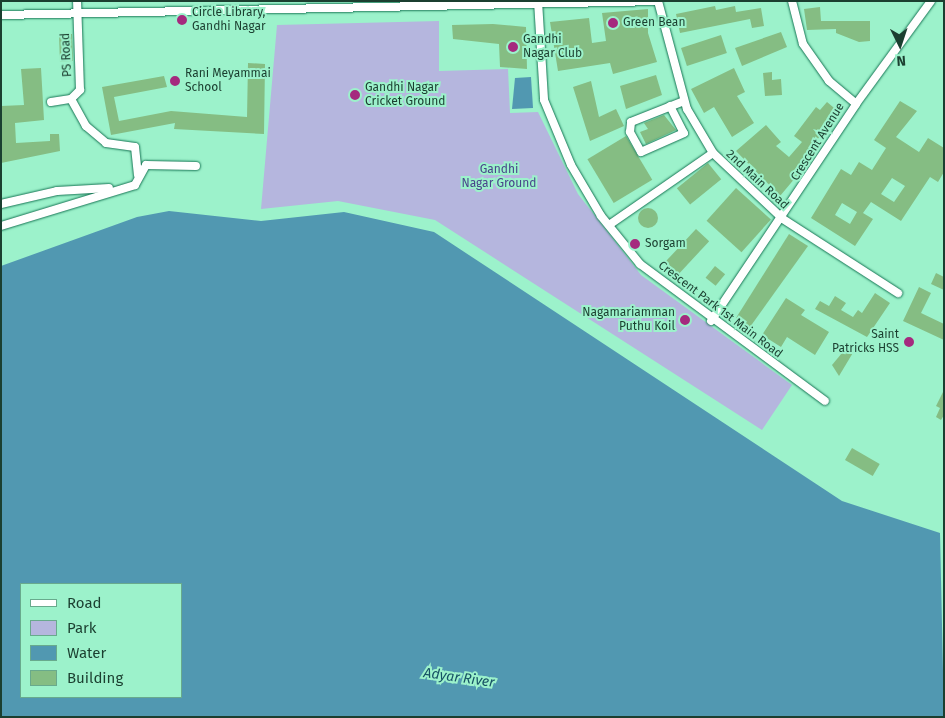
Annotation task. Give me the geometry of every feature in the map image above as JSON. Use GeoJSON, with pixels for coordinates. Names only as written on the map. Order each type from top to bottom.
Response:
{"type":"FeatureCollection","features":[{"type":"Feature","properties":{"kind":"street","name":"PS Road"},"geometry":{"type":"LineString","coordinates":[[72,99],[80,90],[77,1]]}},
{"type":"Feature","properties":{"kind":"street"},"geometry":{"type":"LineString","coordinates":[[1,15],[77,15],[658,1]]}},
{"type":"Feature","properties":{"kind":"street","name":"2nd Main Road"},"geometry":{"type":"LineString","coordinates":[[658,1],[684,101],[713,153],[783,219],[898,293]]}},
{"type":"Feature","properties":{"kind":"street"},"geometry":{"type":"LineString","coordinates":[[792,1],[803,44],[829,81],[856,104]]}},
{"type":"Feature","properties":{"kind":"street","name":"Crescent Avenue"},"geometry":{"type":"LineString","coordinates":[[711,321],[783,219],[856,104],[931,1]]}},
{"type":"Feature","properties":{"kind":"street","name":"Crescent Park 1st Main Road"},"geometry":{"type":"LineString","coordinates":[[538,3],[544,100],[571,165],[609,225],[640,264],[711,321],[826,400]]}},
{"type":"Feature","properties":{"kind":"street"},"geometry":{"type":"LineString","coordinates":[[51,102],[72,99],[86,126],[106,143],[134,147],[138,175],[136,185]]}},
{"type":"Feature","properties":{"kind":"street"},"geometry":{"type":"LineString","coordinates":[[670,106],[684,133],[641,152],[629,125],[670,106],[684,101]]}},
{"type":"Feature","properties":{"kind":"street"},"geometry":{"type":"LineString","coordinates":[[609,225],[667,189],[713,153]]}},
{"type":"Feature","properties":{"kind":"street"},"geometry":{"type":"LineString","coordinates":[[138,175],[146,165],[196,166]]}},
{"type":"Feature","properties":{"kind":"street"},"geometry":{"type":"LineString","coordinates":[[1,204],[57,191],[136,185]]}},
{"type":"Feature","properties":{"kind":"street"},"geometry":{"type":"LineString","coordinates":[[1,226],[136,185]]}},
{"type":"Feature","properties":{"kind":"green space","name":"Gandhi Nagar Ground"},"geometry":{"type":"Polygon","coordinates":[[[439,21],[439,71],[508,69],[510,113],[538,112],[578,194],[641,275],[792,385],[762,430],[435,220],[338,201],[261,209],[277,25],[439,21]]]}},
{"type":"Feature","properties":{"kind":"water"},"geometry":{"type":"Polygon","coordinates":[[[531,77],[533,108],[512,109],[515,78],[531,77]]]}},
{"type":"Feature","properties":{"kind":"water","name":"Adyar River"},"geometry":{"type":"Polygon","coordinates":[[[169,211],[261,221],[344,212],[434,232],[842,501],[940,533],[944,717],[1,717],[1,266],[137,217],[169,211]]]}},
{"type":"Feature","properties":{"kind":"building"},"geometry":{"type":"Polygon","coordinates":[[[715,6],[716,10],[735,6],[736,12],[761,8],[764,26],[752,28],[750,19],[680,33],[676,14],[715,6]]]}},
{"type":"Feature","properties":{"kind":"building"},"geometry":{"type":"Polygon","coordinates":[[[820,7],[821,21],[870,21],[870,41],[859,42],[836,33],[836,29],[807,30],[804,9],[820,7]]]}},
{"type":"Feature","properties":{"kind":"building"},"geometry":{"type":"Polygon","coordinates":[[[648,9],[648,33],[657,62],[613,74],[610,63],[558,71],[550,22],[589,18],[592,43],[606,41],[602,13],[648,9]]]}},
{"type":"Feature","properties":{"kind":"building","name":"Gandhi Nagar Club"},"geometry":{"type":"Polygon","coordinates":[[[493,24],[526,27],[527,69],[500,67],[499,44],[453,39],[452,25],[493,24]]]}},
{"type":"Feature","properties":{"kind":"building"},"geometry":{"type":"Polygon","coordinates":[[[781,32],[787,47],[742,66],[735,48],[781,32]]]}},
{"type":"Feature","properties":{"kind":"building"},"geometry":{"type":"Polygon","coordinates":[[[59,34],[72,34],[73,61],[60,61],[59,34]]]}},
{"type":"Feature","properties":{"kind":"building"},"geometry":{"type":"Polygon","coordinates":[[[721,35],[727,53],[687,66],[681,48],[721,35]]]}},
{"type":"Feature","properties":{"kind":"building"},"geometry":{"type":"Polygon","coordinates":[[[248,63],[265,64],[264,134],[174,129],[175,123],[111,135],[102,87],[164,76],[167,87],[114,97],[119,121],[171,111],[247,117],[248,63]]]}},
{"type":"Feature","properties":{"kind":"building"},"geometry":{"type":"Polygon","coordinates":[[[41,68],[44,120],[15,123],[16,143],[50,141],[50,134],[59,134],[60,151],[1,163],[1,106],[24,105],[21,69],[41,68]]]}},
{"type":"Feature","properties":{"kind":"building"},"geometry":{"type":"Polygon","coordinates":[[[734,68],[745,92],[737,96],[754,123],[732,137],[714,107],[704,113],[691,89],[734,68]]]}},
{"type":"Feature","properties":{"kind":"building"},"geometry":{"type":"Polygon","coordinates":[[[772,72],[772,80],[781,79],[782,95],[765,96],[763,73],[772,72]]]}},
{"type":"Feature","properties":{"kind":"building"},"geometry":{"type":"Polygon","coordinates":[[[656,75],[662,95],[626,109],[620,86],[656,75]]]}},
{"type":"Feature","properties":{"kind":"building"},"geometry":{"type":"Polygon","coordinates":[[[591,81],[599,117],[616,109],[624,126],[590,141],[573,87],[591,81]]]}},
{"type":"Feature","properties":{"kind":"building"},"geometry":{"type":"Polygon","coordinates":[[[900,101],[917,111],[896,137],[919,152],[928,138],[944,148],[944,172],[938,182],[930,177],[901,221],[871,202],[863,213],[873,219],[855,246],[811,218],[841,169],[851,175],[859,162],[872,170],[886,148],[874,140],[900,101]],[[892,178],[881,194],[894,202],[905,186],[892,178]],[[842,203],[835,215],[850,224],[857,212],[842,203]]]}},
{"type":"Feature","properties":{"kind":"building"},"geometry":{"type":"Polygon","coordinates":[[[827,102],[839,112],[806,154],[811,159],[780,196],[736,151],[766,125],[781,142],[776,146],[789,157],[802,142],[794,136],[816,107],[820,110],[827,102]]]}},
{"type":"Feature","properties":{"kind":"building"},"geometry":{"type":"Polygon","coordinates":[[[664,115],[676,130],[646,144],[640,132],[648,129],[644,123],[664,115]]]}},
{"type":"Feature","properties":{"kind":"building"},"geometry":{"type":"Polygon","coordinates":[[[626,136],[652,180],[614,203],[587,159],[626,136]]]}},
{"type":"Feature","properties":{"kind":"building"},"geometry":{"type":"Polygon","coordinates":[[[708,163],[721,179],[690,204],[677,188],[708,163]]]}},
{"type":"Feature","properties":{"kind":"building"},"geometry":{"type":"Polygon","coordinates":[[[736,188],[771,219],[741,252],[707,221],[736,188]]]}},
{"type":"Feature","properties":{"kind":"building"},"geometry":{"type":"Polygon","coordinates":[[[644,208],[652,208],[658,214],[658,222],[652,228],[644,228],[638,222],[638,214],[644,208]]]}},
{"type":"Feature","properties":{"kind":"building"},"geometry":{"type":"Polygon","coordinates":[[[696,229],[709,241],[677,276],[664,263],[696,229]]]}},
{"type":"Feature","properties":{"kind":"building"},"geometry":{"type":"Polygon","coordinates":[[[789,234],[808,246],[750,327],[736,318],[789,234]]]}},
{"type":"Feature","properties":{"kind":"building"},"geometry":{"type":"Polygon","coordinates":[[[715,266],[725,274],[716,286],[706,278],[715,266]]]}},
{"type":"Feature","properties":{"kind":"building"},"geometry":{"type":"Polygon","coordinates":[[[936,273],[944,277],[944,290],[931,284],[936,273]]]}},
{"type":"Feature","properties":{"kind":"building"},"geometry":{"type":"Polygon","coordinates":[[[919,287],[931,293],[921,313],[944,324],[944,340],[903,321],[919,287]]]}},
{"type":"Feature","properties":{"kind":"building"},"geometry":{"type":"Polygon","coordinates":[[[875,293],[890,303],[867,337],[815,309],[820,301],[829,306],[835,296],[846,303],[841,310],[853,317],[858,310],[862,313],[875,293]]]}},
{"type":"Feature","properties":{"kind":"building"},"geometry":{"type":"Polygon","coordinates":[[[786,298],[805,310],[801,315],[829,332],[815,355],[787,337],[781,347],[762,335],[786,298]]]}},
{"type":"Feature","properties":{"kind":"building"},"geometry":{"type":"Polygon","coordinates":[[[847,347],[854,351],[839,376],[832,365],[847,347]]]}},
{"type":"Feature","properties":{"kind":"building"},"geometry":{"type":"Polygon","coordinates":[[[944,390],[944,415],[941,420],[936,417],[940,408],[936,406],[944,390]]]}},
{"type":"Feature","properties":{"kind":"building"},"geometry":{"type":"Polygon","coordinates":[[[852,448],[880,464],[873,476],[845,460],[852,448]]]}},
{"type":"Feature","properties":{"kind":"place","name":"Circle Library, Gandhi Nagar"},"geometry":{"type":"Point","coordinates":[182,20]}},
{"type":"Feature","properties":{"kind":"place","name":"Green Bean"},"geometry":{"type":"Point","coordinates":[613,23]}},
{"type":"Feature","properties":{"kind":"place","name":"Gandhi Nagar Club"},"geometry":{"type":"Point","coordinates":[513,47]}},
{"type":"Feature","properties":{"kind":"place","name":"Rani Meyammai School"},"geometry":{"type":"Point","coordinates":[175,81]}},
{"type":"Feature","properties":{"kind":"place","name":"Gandhi Nagar Cricket Ground"},"geometry":{"type":"Point","coordinates":[355,95]}},
{"type":"Feature","properties":{"kind":"place","name":"Sorgam"},"geometry":{"type":"Point","coordinates":[635,244]}},
{"type":"Feature","properties":{"kind":"place","name":"Nagamariamman Puthu Koil"},"geometry":{"type":"Point","coordinates":[685,320]}},
{"type":"Feature","properties":{"kind":"place","name":"Saint Patricks HSS"},"geometry":{"type":"Point","coordinates":[909,342]}}]}
